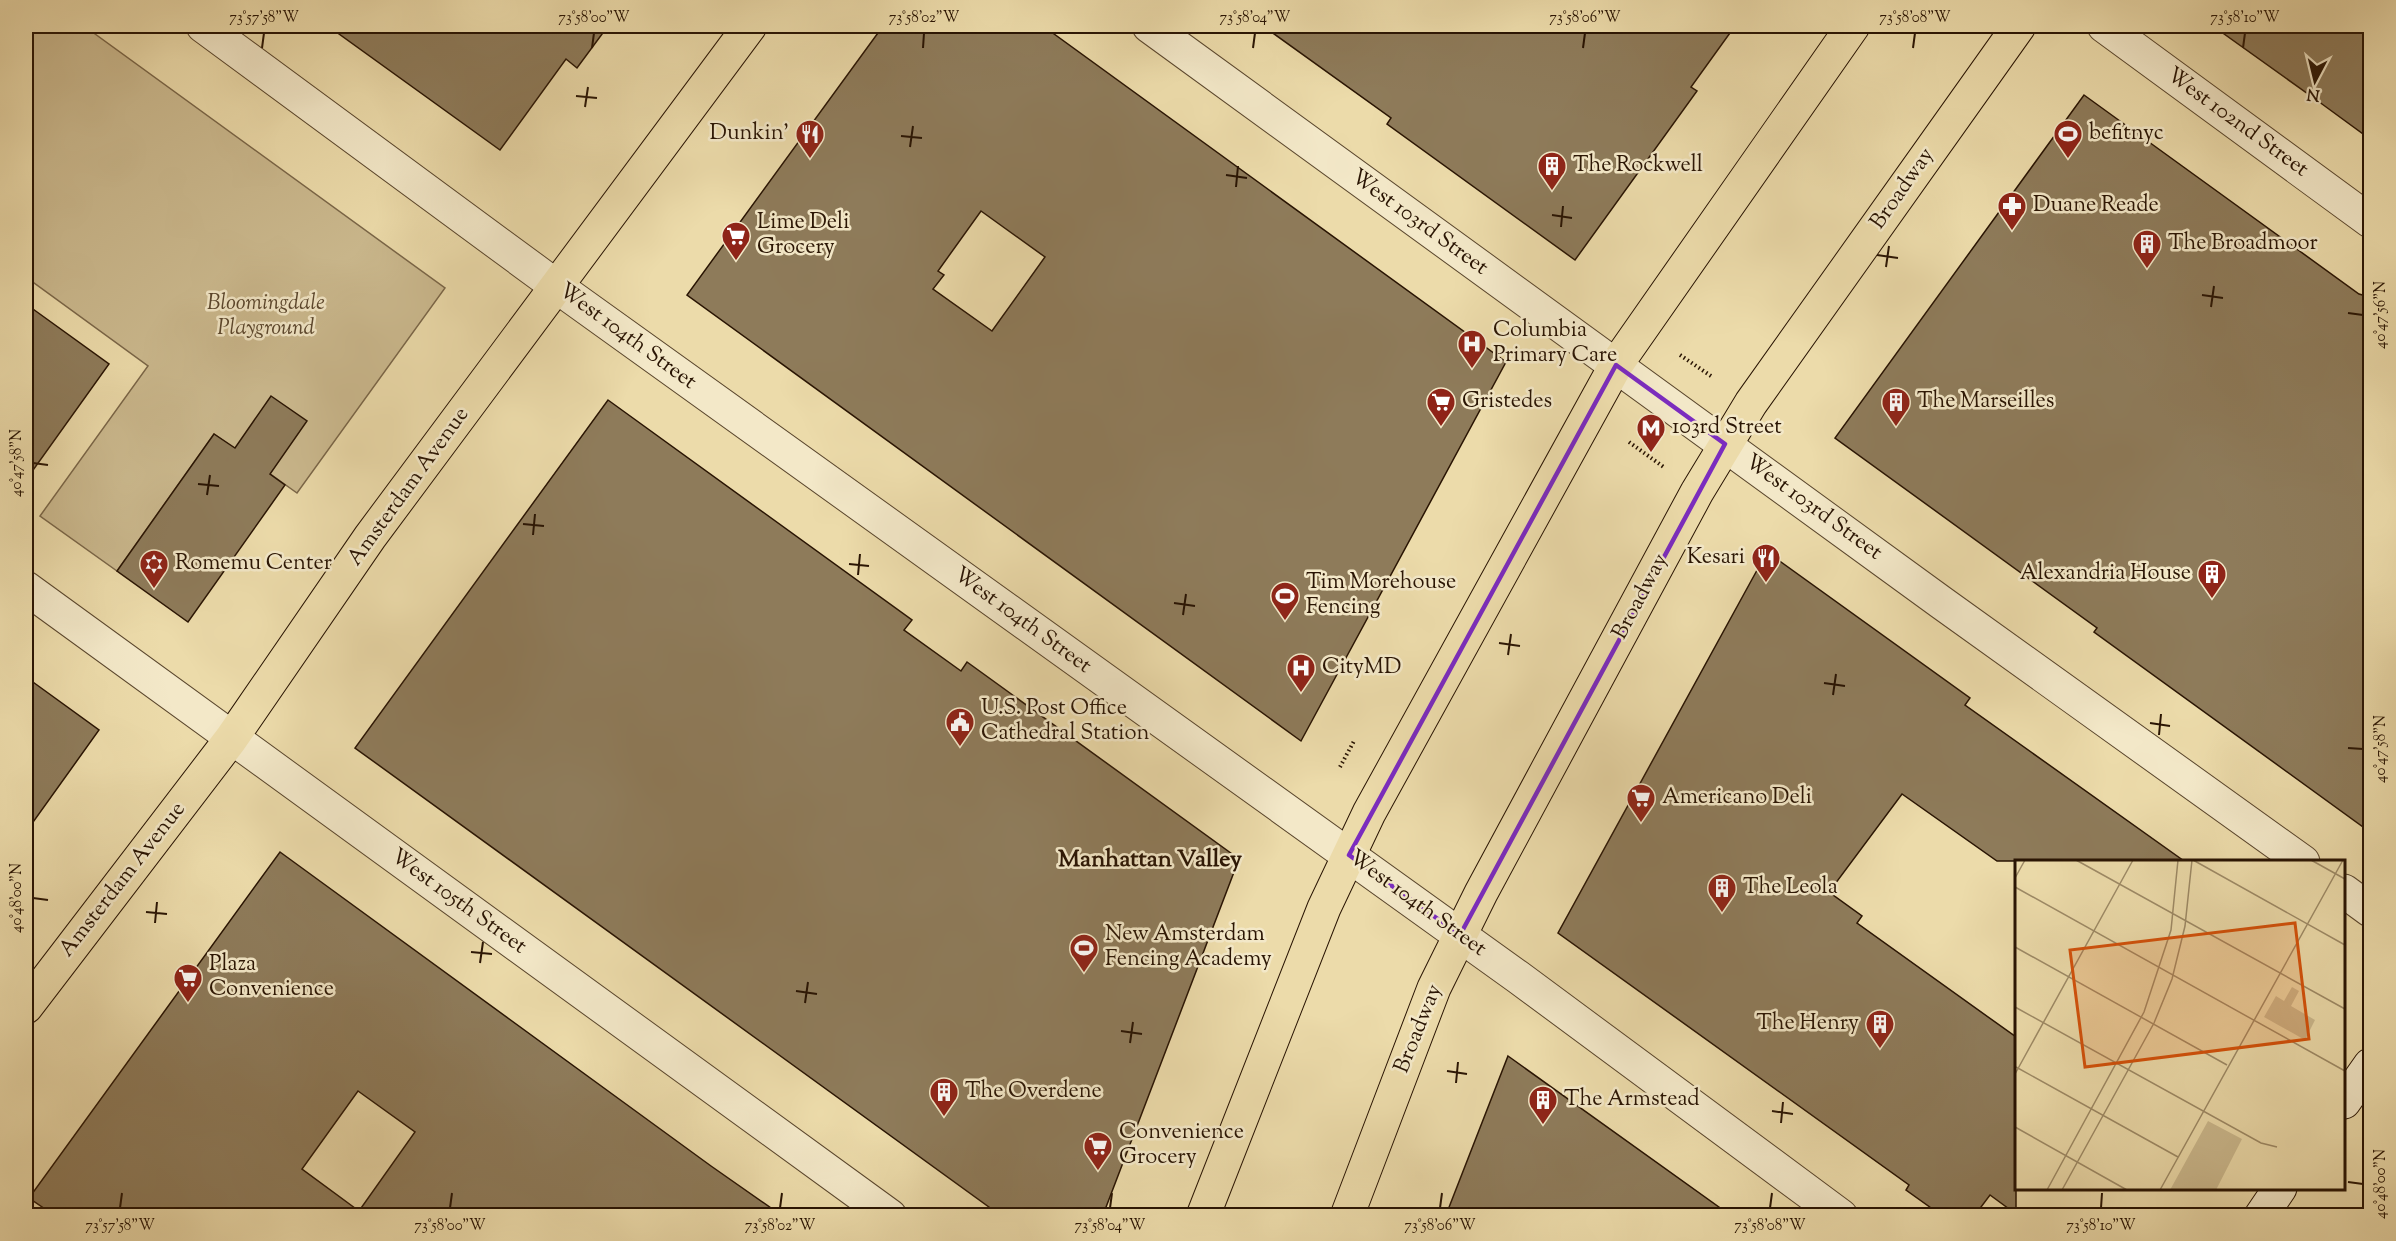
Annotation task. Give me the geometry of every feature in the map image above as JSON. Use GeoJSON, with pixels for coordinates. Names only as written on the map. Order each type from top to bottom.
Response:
{"type":"FeatureCollection","features":[{"type":"Feature","properties":{"kind":"main road","name":"Amsterdam Avenue"},"geometry":{"type":"LineString","coordinates":[[26,1007],[231,739],[370,537],[750,26]]}},
{"type":"Feature","properties":{"kind":"main road"},"geometry":{"type":"LineString","coordinates":[[1203,1215],[1324,909],[1369,813],[1616,365],[1853,26]]}},
{"type":"Feature","properties":{"kind":"main road","name":"Broadway"},"geometry":{"type":"LineString","coordinates":[[1347,1215],[1417,1029],[1481,892],[1725,444],[1751,403],[2019,26]]}},
{"type":"Feature","properties":{"kind":"street","name":"West 104th Street"},"geometry":{"type":"LineString","coordinates":[[203,26],[556,286],[1460,935],[1841,1215]]}},
{"type":"Feature","properties":{"kind":"street","name":"West 103rd Street"},"geometry":{"type":"LineString","coordinates":[[1149,26],[1942,603],[2302,860]]}},
{"type":"Feature","properties":{"kind":"street","name":"West 102nd Street"},"geometry":{"type":"LineString","coordinates":[[2104,26],[2370,221]]}},
{"type":"Feature","properties":{"kind":"street","name":"West 105th Street"},"geometry":{"type":"LineString","coordinates":[[26,588],[231,739],[890,1215]]}},
{"type":"Feature","properties":{"kind":"street"},"geometry":{"type":"LineString","coordinates":[[2345,892],[2370,910]]}},
{"type":"Feature","properties":{"kind":"street"},"geometry":{"type":"LineString","coordinates":[[2345,1099],[2370,1065]]}},
{"type":"Feature","properties":{"kind":"street"},"geometry":{"type":"LineString","coordinates":[[2261,1215],[2279,1190]]}},
{"type":"Feature","properties":{"kind":"path"},"geometry":{"type":"LineString","coordinates":[[1680,355],[1711,376]]}},
{"type":"Feature","properties":{"kind":"path"},"geometry":{"type":"LineString","coordinates":[[1629,442],[1667,470]]}},
{"type":"Feature","properties":{"kind":"path"},"geometry":{"type":"LineString","coordinates":[[1340,767],[1354,741]]}},
{"type":"Feature","properties":{"kind":"highlighted area"},"geometry":{"type":"Polygon","coordinates":[[[1616,365],[1725,444],[1460,935],[1349,855],[1616,365]]]}},
{"type":"Feature","properties":{"kind":"green space","name":"Bloomingdale Playground"},"geometry":{"type":"Polygon","coordinates":[[[30,26],[84,26],[445,288],[297,493],[214,434],[117,571],[40,516],[148,366],[26,277],[26,31],[30,26]]]}},
{"type":"Feature","properties":{"kind":"building"},"geometry":{"type":"Polygon","coordinates":[[[328,26],[608,26],[577,68],[566,59],[500,150],[328,26]]]}},
{"type":"Feature","properties":{"kind":"building"},"geometry":{"type":"Polygon","coordinates":[[[883,26],[1043,26],[1506,362],[1301,741],[687,295],[883,26]],[[981,211],[938,271],[944,275],[933,289],[992,331],[1045,257],[981,211]]]}},
{"type":"Feature","properties":{"kind":"building","name":"The Rockwell"},"geometry":{"type":"Polygon","coordinates":[[[1263,26],[1735,26],[1691,87],[1697,91],[1575,260],[1387,124],[1391,118],[1263,26]]]}},
{"type":"Feature","properties":{"kind":"building"},"geometry":{"type":"Polygon","coordinates":[[[2213,26],[2370,26],[2370,139],[2322,104],[2213,26]]]}},
{"type":"Feature","properties":{"kind":"building"},"geometry":{"type":"Polygon","coordinates":[[[2084,95],[2359,294],[2370,297],[2370,832],[2094,632],[2097,628],[1835,438],[2084,95]]]}},
{"type":"Feature","properties":{"kind":"building"},"geometry":{"type":"Polygon","coordinates":[[[26,304],[109,364],[26,480],[26,304]]]}},
{"type":"Feature","properties":{"kind":"building"},"geometry":{"type":"Polygon","coordinates":[[[271,396],[307,421],[270,474],[285,485],[188,622],[117,571],[214,434],[235,448],[271,396]]]}},
{"type":"Feature","properties":{"kind":"building"},"geometry":{"type":"Polygon","coordinates":[[[608,400],[912,620],[904,630],[961,671],[967,662],[1239,859],[1103,1215],[1000,1215],[355,748],[608,400]]]}},
{"type":"Feature","properties":{"kind":"building"},"geometry":{"type":"Polygon","coordinates":[[[1767,552],[1970,698],[1965,705],[2183,860],[1997,861],[1902,794],[1829,892],[1862,916],[1857,923],[2015,1036],[2016,1214],[1990,1195],[1975,1215],[1941,1215],[1906,1190],[1909,1185],[1558,933],[1767,552]]]}},
{"type":"Feature","properties":{"kind":"building"},"geometry":{"type":"Polygon","coordinates":[[[26,677],[99,730],[26,832],[26,677]]]}},
{"type":"Feature","properties":{"kind":"building"},"geometry":{"type":"Polygon","coordinates":[[[280,852],[781,1215],[54,1215],[29,1198],[280,852]],[[358,1091],[302,1169],[359,1211],[415,1132],[358,1091]]]}},
{"type":"Feature","properties":{"kind":"building","name":"The Armstead"},"geometry":{"type":"Polygon","coordinates":[[[1508,1056],[1730,1215],[1446,1215],[1508,1056]]]}},
{"type":"Feature","properties":{"kind":"place","name":"Dunkin'"},"geometry":{"type":"Point","coordinates":[810,160]}},
{"type":"Feature","properties":{"kind":"place","name":"befitnyc"},"geometry":{"type":"Point","coordinates":[2068,160]}},
{"type":"Feature","properties":{"kind":"place","name":"The Rockwell"},"geometry":{"type":"Point","coordinates":[1552,192]}},
{"type":"Feature","properties":{"kind":"place","name":"Duane Reade"},"geometry":{"type":"Point","coordinates":[2012,232]}},
{"type":"Feature","properties":{"kind":"place","name":"Lime Deli Grocery"},"geometry":{"type":"Point","coordinates":[736,262]}},
{"type":"Feature","properties":{"kind":"place","name":"The Broadmoor"},"geometry":{"type":"Point","coordinates":[2147,270]}},
{"type":"Feature","properties":{"kind":"place","name":"Columbia Primary Care"},"geometry":{"type":"Point","coordinates":[1472,370]}},
{"type":"Feature","properties":{"kind":"place","name":"Gristedes"},"geometry":{"type":"Point","coordinates":[1441,428]}},
{"type":"Feature","properties":{"kind":"place","name":"The Marseilles"},"geometry":{"type":"Point","coordinates":[1896,428]}},
{"type":"Feature","properties":{"kind":"place","name":"103rd Street"},"geometry":{"type":"Point","coordinates":[1651,454]}},
{"type":"Feature","properties":{"kind":"place","name":"Kesari"},"geometry":{"type":"Point","coordinates":[1766,584]}},
{"type":"Feature","properties":{"kind":"place","name":"Romemu Center"},"geometry":{"type":"Point","coordinates":[154,590]}},
{"type":"Feature","properties":{"kind":"place","name":"Alexandria House"},"geometry":{"type":"Point","coordinates":[2212,600]}},
{"type":"Feature","properties":{"kind":"place","name":"Tim Morehouse Fencing"},"geometry":{"type":"Point","coordinates":[1285,622]}},
{"type":"Feature","properties":{"kind":"place","name":"CityMD"},"geometry":{"type":"Point","coordinates":[1301,694]}},
{"type":"Feature","properties":{"kind":"place","name":"U.S. Post Office Cathedral Station"},"geometry":{"type":"Point","coordinates":[960,748]}},
{"type":"Feature","properties":{"kind":"place","name":"Americano Deli"},"geometry":{"type":"Point","coordinates":[1641,824]}},
{"type":"Feature","properties":{"kind":"place","name":"The Leola"},"geometry":{"type":"Point","coordinates":[1722,914]}},
{"type":"Feature","properties":{"kind":"place","name":"New Amsterdam Fencing Academy"},"geometry":{"type":"Point","coordinates":[1084,974]}},
{"type":"Feature","properties":{"kind":"place","name":"Plaza Convenience"},"geometry":{"type":"Point","coordinates":[188,1004]}},
{"type":"Feature","properties":{"kind":"place","name":"The Henry"},"geometry":{"type":"Point","coordinates":[1880,1050]}},
{"type":"Feature","properties":{"kind":"place","name":"The Overdene"},"geometry":{"type":"Point","coordinates":[944,1118]}},
{"type":"Feature","properties":{"kind":"place","name":"The Armstead"},"geometry":{"type":"Point","coordinates":[1543,1126]}},
{"type":"Feature","properties":{"kind":"place","name":"Convenience Grocery"},"geometry":{"type":"Point","coordinates":[1098,1172]}},
{"type":"Feature","properties":{"kind":"district","name":"Manhattan Valley"},"geometry":{"type":"Point","coordinates":[1150,860]}}]}
